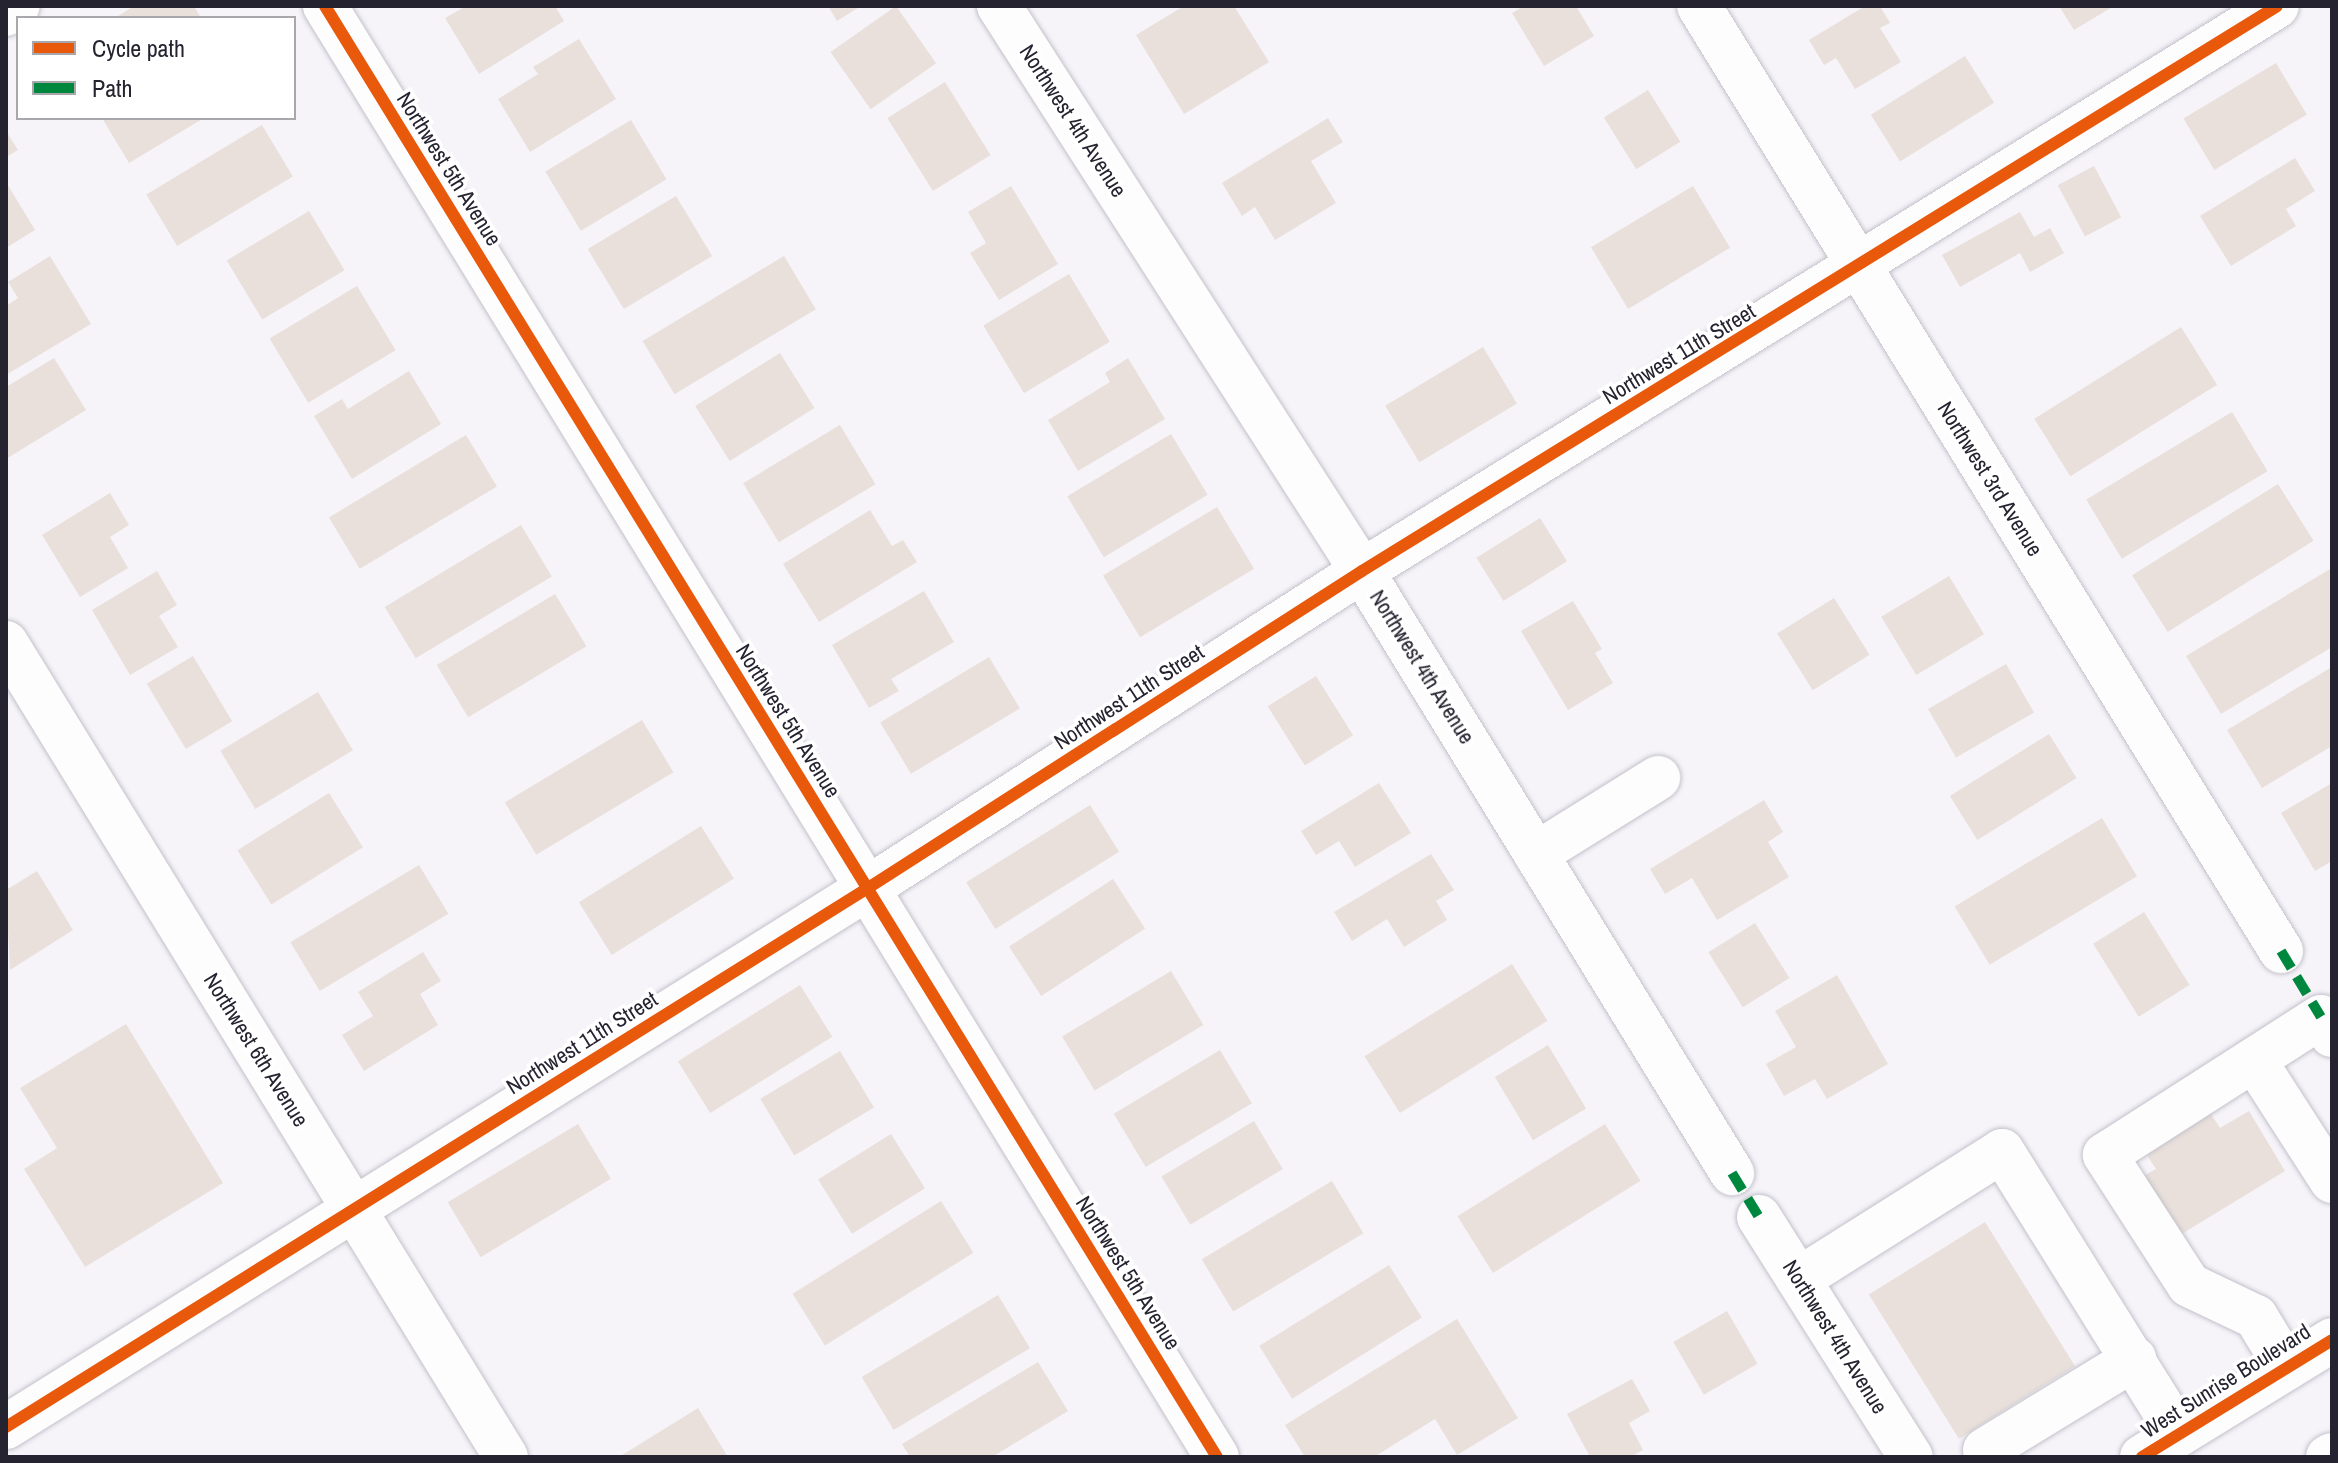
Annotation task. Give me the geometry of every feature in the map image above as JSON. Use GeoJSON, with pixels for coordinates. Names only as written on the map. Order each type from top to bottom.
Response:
{"type":"FeatureCollection","features":[{"type":"Feature","properties":{"kind":"street"},"geometry":{"type":"LineString","coordinates":[[6,14],[18,6]]}},
{"type":"Feature","properties":{"kind":"street","name":"Northwest 5th Avenue"},"geometry":{"type":"LineString","coordinates":[[325,6],[1217,1457]]}},
{"type":"Feature","properties":{"kind":"street","name":"Northwest 4th Avenue"},"geometry":{"type":"LineString","coordinates":[[999,6],[1362,571],[1732,1173]]}},
{"type":"Feature","properties":{"kind":"street","name":"Northwest 3rd Avenue"},"geometry":{"type":"LineString","coordinates":[[1699,6],[2281,951]]}},
{"type":"Feature","properties":{"kind":"street","name":"Northwest 11th Street"},"geometry":{"type":"LineString","coordinates":[[6,1427],[868,888],[1362,571],[1860,267],[2277,6]]}},
{"type":"Feature","properties":{"kind":"street","name":"Northwest 6th Avenue"},"geometry":{"type":"LineString","coordinates":[[6,643],[506,1457]]}},
{"type":"Feature","properties":{"kind":"street"},"geometry":{"type":"LineString","coordinates":[[1536,854],[1658,778]]}},
{"type":"Feature","properties":{"kind":"street"},"geometry":{"type":"LineString","coordinates":[[2287,1368],[2256,1317],[2189,1285],[2105,1155],[2254,1060],[2326,1026]]}},
{"type":"Feature","properties":{"kind":"street"},"geometry":{"type":"LineString","coordinates":[[2254,1060],[2332,1181]]}},
{"type":"Feature","properties":{"kind":"street"},"geometry":{"type":"LineString","coordinates":[[1799,1279],[2002,1151],[2179,1434]]}},
{"type":"Feature","properties":{"kind":"street","name":"Northwest 4th Avenue"},"geometry":{"type":"LineString","coordinates":[[1759,1217],[1911,1457]]}},
{"type":"Feature","properties":{"kind":"street","name":"West Sunrise Boulevard"},"geometry":{"type":"LineString","coordinates":[[2142,1457],[2332,1340]]}},
{"type":"Feature","properties":{"kind":"street"},"geometry":{"type":"LineString","coordinates":[[1985,1450],[2134,1359]]}},
{"type":"Feature","properties":{"kind":"building"},"geometry":{"type":"Polygon","coordinates":[[[134,6],[194,6],[200,16],[118,16],[134,6]]]}},
{"type":"Feature","properties":{"kind":"building"},"geometry":{"type":"Polygon","coordinates":[[[466,6],[555,6],[564,21],[479,74],[445,18],[466,6]]]}},
{"type":"Feature","properties":{"kind":"building"},"geometry":{"type":"Polygon","coordinates":[[[828,6],[861,6],[837,21],[828,6]]]}},
{"type":"Feature","properties":{"kind":"building"},"geometry":{"type":"Polygon","coordinates":[[[896,6],[936,63],[871,109],[830,52],[896,6]]]}},
{"type":"Feature","properties":{"kind":"building"},"geometry":{"type":"Polygon","coordinates":[[[1184,6],[1234,6],[1269,62],[1184,114],[1136,35],[1184,6]]]}},
{"type":"Feature","properties":{"kind":"building"},"geometry":{"type":"Polygon","coordinates":[[[1524,6],[1576,6],[1594,36],[1544,66],[1512,13],[1524,6]]]}},
{"type":"Feature","properties":{"kind":"building"},"geometry":{"type":"Polygon","coordinates":[[[1865,6],[1880,6],[1890,23],[1880,28],[1901,62],[1855,89],[1836,58],[1824,65],[1809,40],[1865,6]]]}},
{"type":"Feature","properties":{"kind":"building"},"geometry":{"type":"Polygon","coordinates":[[[2059,6],[2114,6],[2074,30],[2059,6]]]}},
{"type":"Feature","properties":{"kind":"building"},"geometry":{"type":"Polygon","coordinates":[[[579,39],[616,99],[530,152],[498,99],[538,74],[533,67],[579,39]]]}},
{"type":"Feature","properties":{"kind":"building"},"geometry":{"type":"Polygon","coordinates":[[[1965,56],[1994,103],[1900,161],[1871,115],[1965,56]]]}},
{"type":"Feature","properties":{"kind":"building"},"geometry":{"type":"Polygon","coordinates":[[[2276,63],[2307,114],[2214,170],[2183,119],[2276,63]]]}},
{"type":"Feature","properties":{"kind":"building"},"geometry":{"type":"Polygon","coordinates":[[[945,82],[991,155],[933,191],[887,118],[945,82]]]}},
{"type":"Feature","properties":{"kind":"building"},"geometry":{"type":"Polygon","coordinates":[[[1648,90],[1680,142],[1636,169],[1604,118],[1648,90]]]}},
{"type":"Feature","properties":{"kind":"building"},"geometry":{"type":"Polygon","coordinates":[[[1328,118],[1343,142],[1311,161],[1336,203],[1275,240],[1255,207],[1242,216],[1222,183],[1328,118]]]}},
{"type":"Feature","properties":{"kind":"building"},"geometry":{"type":"Polygon","coordinates":[[[103,120],[201,120],[129,163],[103,120]]]}},
{"type":"Feature","properties":{"kind":"building"},"geometry":{"type":"Polygon","coordinates":[[[631,120],[667,179],[581,231],[545,172],[631,120]]]}},
{"type":"Feature","properties":{"kind":"building"},"geometry":{"type":"Polygon","coordinates":[[[262,125],[293,176],[177,246],[146,195],[262,125]]]}},
{"type":"Feature","properties":{"kind":"building"},"geometry":{"type":"Polygon","coordinates":[[[6,131],[18,150],[6,157],[6,131]]]}},
{"type":"Feature","properties":{"kind":"building"},"geometry":{"type":"Polygon","coordinates":[[[2295,158],[2315,191],[2286,209],[2296,226],[2231,266],[2200,216],[2295,158]]]}},
{"type":"Feature","properties":{"kind":"building"},"geometry":{"type":"Polygon","coordinates":[[[2094,166],[2121,217],[2085,236],[2058,185],[2094,166]]]}},
{"type":"Feature","properties":{"kind":"building"},"geometry":{"type":"Polygon","coordinates":[[[6,182],[35,230],[6,248],[6,182]]]}},
{"type":"Feature","properties":{"kind":"building"},"geometry":{"type":"Polygon","coordinates":[[[1011,186],[1058,264],[999,300],[970,253],[986,243],[968,212],[1011,186]]]}},
{"type":"Feature","properties":{"kind":"building"},"geometry":{"type":"Polygon","coordinates":[[[1693,186],[1730,248],[1628,309],[1591,247],[1693,186]]]}},
{"type":"Feature","properties":{"kind":"building"},"geometry":{"type":"Polygon","coordinates":[[[676,196],[712,256],[624,309],[588,249],[676,196]]]}},
{"type":"Feature","properties":{"kind":"building"},"geometry":{"type":"Polygon","coordinates":[[[309,211],[345,270],[262,320],[227,260],[309,211]]]}},
{"type":"Feature","properties":{"kind":"building"},"geometry":{"type":"Polygon","coordinates":[[[2020,212],[2034,237],[2050,228],[2064,253],[2030,272],[2020,253],[1960,287],[1942,255],[2020,212]]]}},
{"type":"Feature","properties":{"kind":"building"},"geometry":{"type":"Polygon","coordinates":[[[50,256],[91,324],[6,375],[6,306],[18,298],[8,282],[50,256]]]}},
{"type":"Feature","properties":{"kind":"building"},"geometry":{"type":"Polygon","coordinates":[[[784,256],[816,309],[674,394],[643,341],[784,256]]]}},
{"type":"Feature","properties":{"kind":"building"},"geometry":{"type":"Polygon","coordinates":[[[1069,274],[1110,342],[1024,393],[983,326],[1069,274]]]}},
{"type":"Feature","properties":{"kind":"building"},"geometry":{"type":"Polygon","coordinates":[[[357,286],[396,350],[308,403],[270,339],[357,286]]]}},
{"type":"Feature","properties":{"kind":"building"},"geometry":{"type":"Polygon","coordinates":[[[2181,327],[2217,385],[2070,476],[2034,419],[2181,327]]]}},
{"type":"Feature","properties":{"kind":"building"},"geometry":{"type":"Polygon","coordinates":[[[1483,347],[1517,404],[1419,462],[1385,406],[1483,347]]]}},
{"type":"Feature","properties":{"kind":"building"},"geometry":{"type":"Polygon","coordinates":[[[780,353],[814,408],[730,461],[695,406],[780,353]]]}},
{"type":"Feature","properties":{"kind":"building"},"geometry":{"type":"Polygon","coordinates":[[[54,358],[86,410],[6,459],[6,387],[54,358]]]}},
{"type":"Feature","properties":{"kind":"building"},"geometry":{"type":"Polygon","coordinates":[[[1128,358],[1165,419],[1078,471],[1048,420],[1110,382],[1105,373],[1128,358]]]}},
{"type":"Feature","properties":{"kind":"building"},"geometry":{"type":"Polygon","coordinates":[[[409,371],[441,424],[352,479],[314,416],[342,399],[348,409],[409,371]]]}},
{"type":"Feature","properties":{"kind":"building"},"geometry":{"type":"Polygon","coordinates":[[[2232,412],[2268,471],[2122,559],[2086,500],[2232,412]]]}},
{"type":"Feature","properties":{"kind":"building"},"geometry":{"type":"Polygon","coordinates":[[[840,425],[876,484],[779,542],[743,483],[840,425]]]}},
{"type":"Feature","properties":{"kind":"building"},"geometry":{"type":"Polygon","coordinates":[[[1171,434],[1208,495],[1104,557],[1067,496],[1171,434]]]}},
{"type":"Feature","properties":{"kind":"building"},"geometry":{"type":"Polygon","coordinates":[[[466,435],[497,486],[360,569],[329,517],[466,435]]]}},
{"type":"Feature","properties":{"kind":"building"},"geometry":{"type":"Polygon","coordinates":[[[2278,484],[2314,541],[2168,632],[2132,575],[2278,484]]]}},
{"type":"Feature","properties":{"kind":"building"},"geometry":{"type":"Polygon","coordinates":[[[110,493],[129,525],[110,537],[128,568],[80,597],[42,535],[110,493]]]}},
{"type":"Feature","properties":{"kind":"building"},"geometry":{"type":"Polygon","coordinates":[[[1217,507],[1254,569],[1140,637],[1103,576],[1217,507]]]}},
{"type":"Feature","properties":{"kind":"building"},"geometry":{"type":"Polygon","coordinates":[[[870,510],[892,546],[903,540],[917,562],[819,622],[783,564],[870,510]]]}},
{"type":"Feature","properties":{"kind":"building"},"geometry":{"type":"Polygon","coordinates":[[[1540,518],[1567,561],[1503,601],[1476,558],[1540,518]]]}},
{"type":"Feature","properties":{"kind":"building"},"geometry":{"type":"Polygon","coordinates":[[[521,525],[552,576],[416,658],[385,607],[521,525]]]}},
{"type":"Feature","properties":{"kind":"building"},"geometry":{"type":"Polygon","coordinates":[[[2330,569],[2332,647],[2221,714],[2186,656],[2330,569]]]}},
{"type":"Feature","properties":{"kind":"building"},"geometry":{"type":"Polygon","coordinates":[[[157,571],[177,605],[159,616],[178,647],[130,675],[92,610],[157,571]]]}},
{"type":"Feature","properties":{"kind":"building"},"geometry":{"type":"Polygon","coordinates":[[[1949,576],[1984,634],[1916,675],[1881,617],[1949,576]]]}},
{"type":"Feature","properties":{"kind":"building"},"geometry":{"type":"Polygon","coordinates":[[[924,591],[954,642],[891,679],[899,691],[869,708],[832,645],[924,591]]]}},
{"type":"Feature","properties":{"kind":"building"},"geometry":{"type":"Polygon","coordinates":[[[555,594],[586,646],[468,717],[437,665],[555,594]]]}},
{"type":"Feature","properties":{"kind":"building"},"geometry":{"type":"Polygon","coordinates":[[[1834,598],[1870,655],[1813,690],[1777,634],[1834,598]]]}},
{"type":"Feature","properties":{"kind":"building"},"geometry":{"type":"Polygon","coordinates":[[[1573,601],[1602,649],[1595,653],[1613,683],[1568,710],[1521,631],[1573,601]]]}},
{"type":"Feature","properties":{"kind":"building"},"geometry":{"type":"Polygon","coordinates":[[[193,656],[232,721],[186,749],[147,684],[193,656]]]}},
{"type":"Feature","properties":{"kind":"building"},"geometry":{"type":"Polygon","coordinates":[[[989,657],[1020,708],[911,774],[880,722],[989,657]]]}},
{"type":"Feature","properties":{"kind":"building"},"geometry":{"type":"Polygon","coordinates":[[[2006,664],[2034,712],[1956,757],[1928,709],[2006,664]]]}},
{"type":"Feature","properties":{"kind":"building"},"geometry":{"type":"Polygon","coordinates":[[[2332,667],[2332,746],[2262,788],[2227,730],[2332,667]]]}},
{"type":"Feature","properties":{"kind":"building"},"geometry":{"type":"Polygon","coordinates":[[[1316,676],[1353,735],[1305,766],[1268,706],[1316,676]]]}},
{"type":"Feature","properties":{"kind":"building"},"geometry":{"type":"Polygon","coordinates":[[[318,692],[353,750],[255,809],[220,751],[318,692]]]}},
{"type":"Feature","properties":{"kind":"building"},"geometry":{"type":"Polygon","coordinates":[[[642,720],[673,772],[536,855],[505,802],[642,720]]]}},
{"type":"Feature","properties":{"kind":"building"},"geometry":{"type":"Polygon","coordinates":[[[2049,734],[2077,778],[1977,840],[1950,796],[2049,734]]]}},
{"type":"Feature","properties":{"kind":"building"},"geometry":{"type":"Polygon","coordinates":[[[1379,783],[1411,833],[1355,867],[1339,841],[1316,855],[1301,831],[1379,783]]]}},
{"type":"Feature","properties":{"kind":"building"},"geometry":{"type":"Polygon","coordinates":[[[2332,783],[2332,861],[2315,871],[2281,813],[2332,783]]]}},
{"type":"Feature","properties":{"kind":"building"},"geometry":{"type":"Polygon","coordinates":[[[329,793],[363,847],[271,905],[237,850],[329,793]]]}},
{"type":"Feature","properties":{"kind":"building"},"geometry":{"type":"Polygon","coordinates":[[[1764,800],[1783,832],[1768,842],[1789,877],[1717,920],[1692,878],[1665,894],[1650,869],[1764,800]]]}},
{"type":"Feature","properties":{"kind":"building"},"geometry":{"type":"Polygon","coordinates":[[[1090,805],[1119,852],[995,929],[966,882],[1090,805]]]}},
{"type":"Feature","properties":{"kind":"building"},"geometry":{"type":"Polygon","coordinates":[[[2102,818],[2137,876],[1990,965],[1955,907],[2102,818]]]}},
{"type":"Feature","properties":{"kind":"building"},"geometry":{"type":"Polygon","coordinates":[[[701,826],[734,879],[612,955],[579,902],[701,826]]]}},
{"type":"Feature","properties":{"kind":"building"},"geometry":{"type":"Polygon","coordinates":[[[1431,854],[1454,890],[1436,901],[1447,920],[1404,947],[1387,919],[1352,941],[1334,912],[1431,854]]]}},
{"type":"Feature","properties":{"kind":"building"},"geometry":{"type":"Polygon","coordinates":[[[419,865],[448,914],[320,991],[290,942],[419,865]]]}},
{"type":"Feature","properties":{"kind":"building"},"geometry":{"type":"Polygon","coordinates":[[[37,871],[73,930],[10,970],[6,890],[37,871]]]}},
{"type":"Feature","properties":{"kind":"building"},"geometry":{"type":"Polygon","coordinates":[[[1113,879],[1145,928],[1041,996],[1009,947],[1113,879]]]}},
{"type":"Feature","properties":{"kind":"building"},"geometry":{"type":"Polygon","coordinates":[[[2144,912],[2190,985],[2139,1017],[2093,944],[2144,912]]]}},
{"type":"Feature","properties":{"kind":"building"},"geometry":{"type":"Polygon","coordinates":[[[1755,923],[1789,978],[1743,1007],[1708,952],[1755,923]]]}},
{"type":"Feature","properties":{"kind":"building"},"geometry":{"type":"Polygon","coordinates":[[[423,952],[441,981],[420,994],[438,1025],[364,1071],[342,1035],[373,1016],[358,992],[423,952]]]}},
{"type":"Feature","properties":{"kind":"building"},"geometry":{"type":"Polygon","coordinates":[[[1512,964],[1548,1021],[1400,1113],[1364,1056],[1512,964]]]}},
{"type":"Feature","properties":{"kind":"building"},"geometry":{"type":"Polygon","coordinates":[[[1171,971],[1203,1025],[1095,1090],[1062,1036],[1171,971]]]}},
{"type":"Feature","properties":{"kind":"building"},"geometry":{"type":"Polygon","coordinates":[[[1837,975],[1888,1064],[1827,1099],[1815,1079],[1784,1096],[1766,1064],[1796,1047],[1775,1011],[1837,975]]]}},
{"type":"Feature","properties":{"kind":"building"},"geometry":{"type":"Polygon","coordinates":[[[800,985],[832,1037],[710,1113],[678,1061],[800,985]]]}},
{"type":"Feature","properties":{"kind":"building"},"geometry":{"type":"Polygon","coordinates":[[[126,1024],[223,1183],[85,1267],[24,1169],[57,1148],[20,1088],[126,1024]]]}},
{"type":"Feature","properties":{"kind":"building"},"geometry":{"type":"Polygon","coordinates":[[[1548,1045],[1586,1108],[1533,1140],[1495,1077],[1548,1045]]]}},
{"type":"Feature","properties":{"kind":"building"},"geometry":{"type":"Polygon","coordinates":[[[1220,1050],[1252,1103],[1146,1167],[1114,1114],[1220,1050]]]}},
{"type":"Feature","properties":{"kind":"building"},"geometry":{"type":"Polygon","coordinates":[[[840,1051],[874,1108],[794,1155],[760,1099],[840,1051]]]}},
{"type":"Feature","properties":{"kind":"building"},"geometry":{"type":"Polygon","coordinates":[[[2249,1111],[2285,1171],[2180,1235],[2143,1176],[2156,1169],[2147,1155],[2211,1114],[2220,1128],[2249,1111]]]}},
{"type":"Feature","properties":{"kind":"building"},"geometry":{"type":"Polygon","coordinates":[[[1254,1121],[1283,1169],[1190,1225],[1161,1177],[1254,1121]]]}},
{"type":"Feature","properties":{"kind":"building"},"geometry":{"type":"Polygon","coordinates":[[[578,1124],[611,1179],[481,1257],[448,1202],[578,1124]]]}},
{"type":"Feature","properties":{"kind":"building"},"geometry":{"type":"Polygon","coordinates":[[[1605,1124],[1641,1181],[1493,1273],[1457,1216],[1605,1124]]]}},
{"type":"Feature","properties":{"kind":"building"},"geometry":{"type":"Polygon","coordinates":[[[891,1134],[925,1188],[852,1234],[818,1180],[891,1134]]]}},
{"type":"Feature","properties":{"kind":"building"},"geometry":{"type":"Polygon","coordinates":[[[1332,1181],[1363,1233],[1233,1312],[1202,1259],[1332,1181]]]}},
{"type":"Feature","properties":{"kind":"building"},"geometry":{"type":"Polygon","coordinates":[[[941,1201],[973,1253],[825,1345],[793,1294],[941,1201]]]}},
{"type":"Feature","properties":{"kind":"building"},"geometry":{"type":"Polygon","coordinates":[[[1985,1222],[2075,1366],[1959,1439],[1869,1295],[1985,1222]]]}},
{"type":"Feature","properties":{"kind":"building"},"geometry":{"type":"Polygon","coordinates":[[[1389,1265],[1422,1318],[1292,1399],[1259,1346],[1389,1265]]]}},
{"type":"Feature","properties":{"kind":"building"},"geometry":{"type":"Polygon","coordinates":[[[998,1295],[1030,1348],[894,1430],[862,1377],[998,1295]]]}},
{"type":"Feature","properties":{"kind":"building"},"geometry":{"type":"Polygon","coordinates":[[[1727,1311],[1758,1364],[1704,1395],[1673,1342],[1727,1311]]]}},
{"type":"Feature","properties":{"kind":"building"},"geometry":{"type":"Polygon","coordinates":[[[1457,1319],[1518,1418],[1457,1455],[1435,1419],[1374,1457],[1305,1457],[1285,1425],[1457,1319]]]}},
{"type":"Feature","properties":{"kind":"building"},"geometry":{"type":"Polygon","coordinates":[[[1038,1362],[1068,1411],[992,1457],[910,1457],[902,1444],[1038,1362]]]}},
{"type":"Feature","properties":{"kind":"building"},"geometry":{"type":"Polygon","coordinates":[[[1632,1379],[1650,1411],[1629,1423],[1643,1450],[1630,1457],[1590,1457],[1567,1414],[1632,1379]]]}},
{"type":"Feature","properties":{"kind":"building"},"geometry":{"type":"Polygon","coordinates":[[[698,1408],[728,1457],[619,1457],[698,1408]]]}},
{"type":"Feature","properties":{"kind":"marked path"},"geometry":{"type":"LineString","coordinates":[[2281,951],[2321,1017]]}},
{"type":"Feature","properties":{"kind":"marked path"},"geometry":{"type":"LineString","coordinates":[[1732,1173],[1759,1217]]}},
{"type":"Feature","properties":{"kind":"cycle path"},"geometry":{"type":"LineString","coordinates":[[325,6],[1217,1457]]}},
{"type":"Feature","properties":{"kind":"cycle path"},"geometry":{"type":"LineString","coordinates":[[6,1427],[868,888],[1362,571],[2277,6]]}},
{"type":"Feature","properties":{"kind":"cycle path"},"geometry":{"type":"LineString","coordinates":[[2142,1457],[2332,1340]]}}]}
